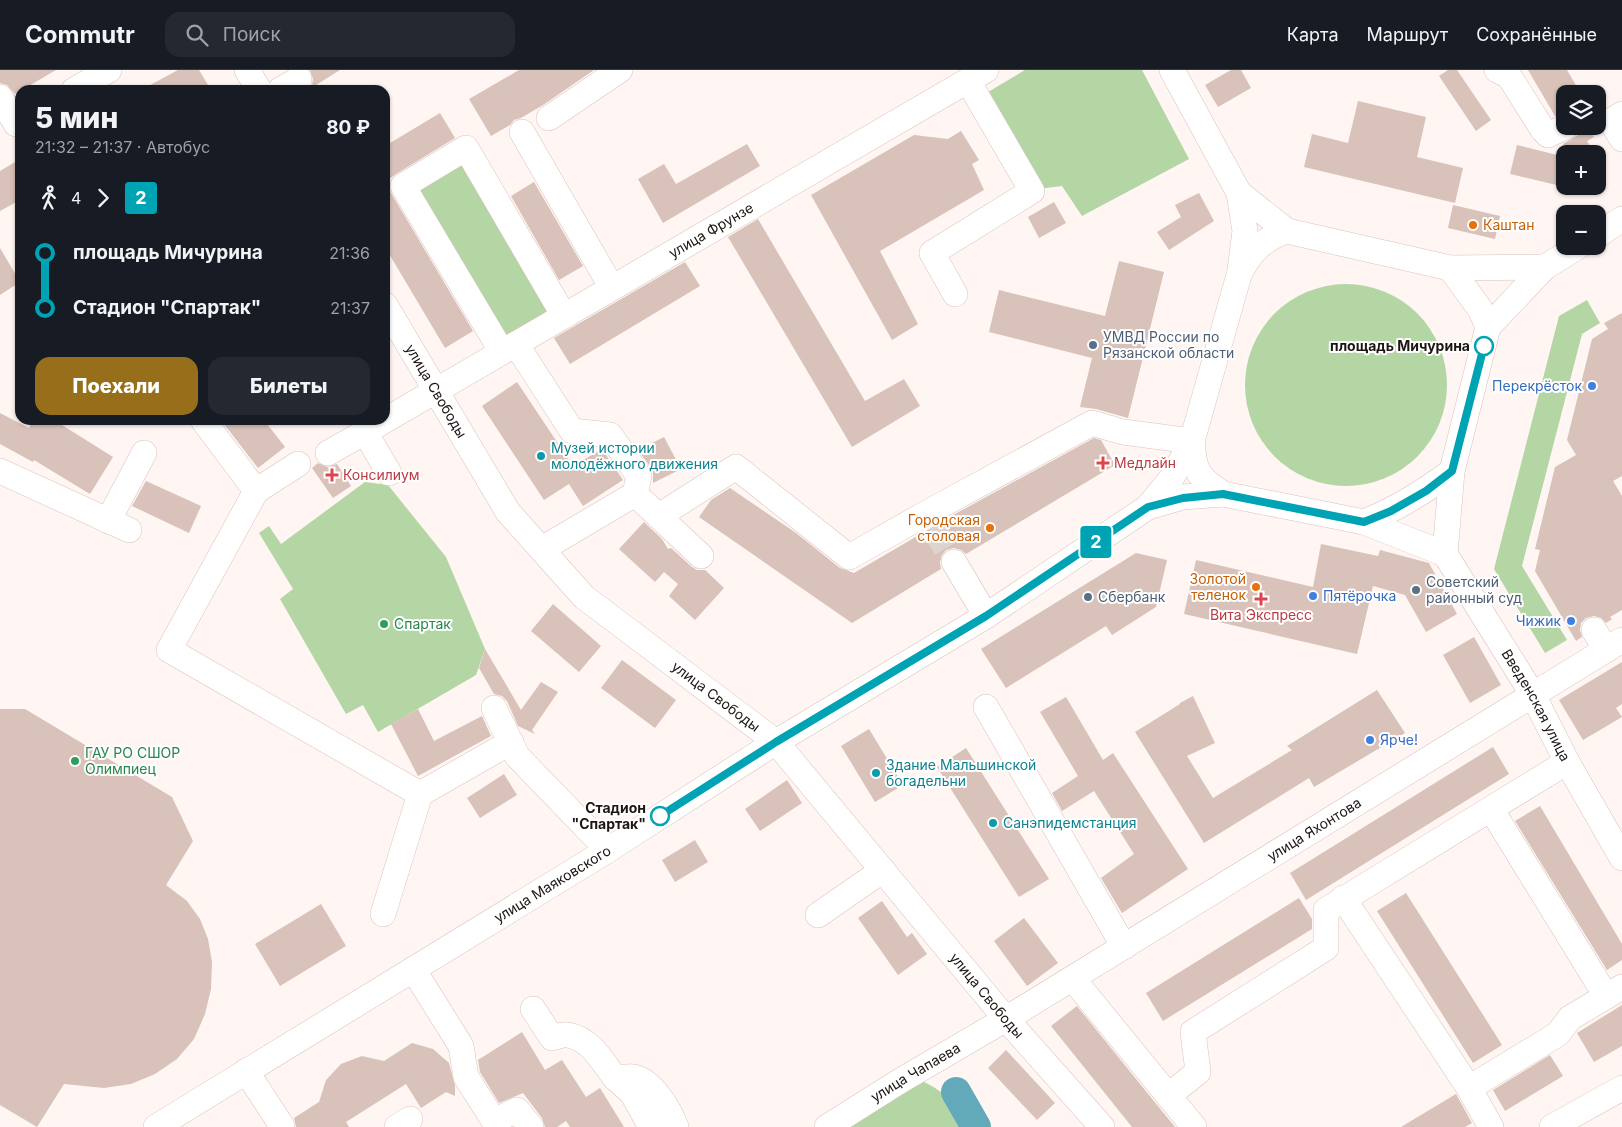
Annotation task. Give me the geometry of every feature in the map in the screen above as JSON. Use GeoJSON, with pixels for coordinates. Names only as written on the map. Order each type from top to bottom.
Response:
{"type":"FeatureCollection","features":[{"type":"Feature","properties":{"kind":"street"},"geometry":{"type":"LineString","coordinates":[[83,85],[109,70]]}},
{"type":"Feature","properties":{"kind":"street"},"geometry":{"type":"LineString","coordinates":[[247,70],[256,85]]}},
{"type":"Feature","properties":{"kind":"street"},"geometry":{"type":"LineString","coordinates":[[549,118],[620,70]]}},
{"type":"Feature","properties":{"kind":"street"},"geometry":{"type":"LineString","coordinates":[[1172,70],[1239,193],[1245,232],[1239,275],[1192,441],[1193,455],[1198,474],[1223,494],[1364,522],[1445,554],[1452,471],[1488,327],[1545,268],[1565,255]]}},
{"type":"Feature","properties":{"kind":"street"},"geometry":{"type":"LineString","coordinates":[[1497,70],[1509,76],[1543,130],[1548,135],[1556,131]]}},
{"type":"Feature","properties":{"kind":"street"},"geometry":{"type":"LineString","coordinates":[[956,294],[932,252],[1032,191],[977,75]]}},
{"type":"Feature","properties":{"kind":"street","name":"улица Фрунзе"},"geometry":{"type":"LineString","coordinates":[[390,418],[977,75]]}},
{"type":"Feature","properties":{"kind":"street"},"geometry":{"type":"LineString","coordinates":[[0,98],[12,126]]}},
{"type":"Feature","properties":{"kind":"street"},"geometry":{"type":"LineString","coordinates":[[522,132],[612,288]]}},
{"type":"Feature","properties":{"kind":"street"},"geometry":{"type":"LineString","coordinates":[[542,550],[635,494],[639,476],[610,435],[572,431],[509,348],[403,186],[466,148],[564,316]]}},
{"type":"Feature","properties":{"kind":"street"},"geometry":{"type":"LineString","coordinates":[[1239,193],[1287,231],[1450,268],[1545,268]]}},
{"type":"Feature","properties":{"kind":"street"},"geometry":{"type":"LineString","coordinates":[[1606,230],[1622,220]]}},
{"type":"Feature","properties":{"kind":"street"},"geometry":{"type":"LineString","coordinates":[[1239,275],[1247,259],[1271,237],[1287,231]]}},
{"type":"Feature","properties":{"kind":"street"},"geometry":{"type":"LineString","coordinates":[[1450,268],[1480,309],[1488,327]]}},
{"type":"Feature","properties":{"kind":"street","name":"улица Свободы"},"geometry":{"type":"LineString","coordinates":[[390,313],[508,512],[584,596],[776,742],[1006,1020],[1102,1127]]}},
{"type":"Feature","properties":{"kind":"street"},"geometry":{"type":"LineString","coordinates":[[659,516],[736,466],[849,557],[929,520],[1092,423],[1123,432],[1192,441]]}},
{"type":"Feature","properties":{"kind":"street"},"geometry":{"type":"LineString","coordinates":[[207,425],[256,491]]}},
{"type":"Feature","properties":{"kind":"street","name":"улица Фрунзе"},"geometry":{"type":"LineString","coordinates":[[328,453],[377,425]]}},
{"type":"Feature","properties":{"kind":"street"},"geometry":{"type":"LineString","coordinates":[[365,432],[389,473]]}},
{"type":"Feature","properties":{"kind":"street","name":"улица Маяковского"},"geometry":{"type":"LineString","coordinates":[[156,1127],[608,850],[776,742],[986,616],[1148,507],[1171,479],[1192,441]]}},
{"type":"Feature","properties":{"kind":"street"},"geometry":{"type":"LineString","coordinates":[[0,472],[118,525],[144,453]]}},
{"type":"Feature","properties":{"kind":"street"},"geometry":{"type":"LineString","coordinates":[[298,464],[256,491],[169,650],[420,794]]}},
{"type":"Feature","properties":{"kind":"street"},"geometry":{"type":"LineString","coordinates":[[1364,522],[1391,511],[1426,491],[1452,471]]}},
{"type":"Feature","properties":{"kind":"street"},"geometry":{"type":"LineString","coordinates":[[635,494],[701,556]]}},
{"type":"Feature","properties":{"kind":"street","name":"улица Маяковского"},"geometry":{"type":"LineString","coordinates":[[1148,507],[1183,498],[1223,494]]}},
{"type":"Feature","properties":{"kind":"street","name":"Введенская улица"},"geometry":{"type":"LineString","coordinates":[[1445,554],[1532,695],[1567,762],[1622,858]]}},
{"type":"Feature","properties":{"kind":"street"},"geometry":{"type":"LineString","coordinates":[[954,562],[986,616]]}},
{"type":"Feature","properties":{"kind":"street","name":"улица Яхонтова"},"geometry":{"type":"LineString","coordinates":[[1006,1020],[1532,695],[1607,640]]}},
{"type":"Feature","properties":{"kind":"street"},"geometry":{"type":"LineString","coordinates":[[494,708],[517,756],[608,850]]}},
{"type":"Feature","properties":{"kind":"street"},"geometry":{"type":"LineString","coordinates":[[986,708],[1124,947]]}},
{"type":"Feature","properties":{"kind":"street"},"geometry":{"type":"LineString","coordinates":[[383,914],[420,794],[511,742]]}},
{"type":"Feature","properties":{"kind":"street"},"geometry":{"type":"LineString","coordinates":[[1168,1096],[1198,1072],[1193,1032],[1326,948],[1326,910],[1567,762]]}},
{"type":"Feature","properties":{"kind":"street"},"geometry":{"type":"LineString","coordinates":[[1469,1088],[1558,1034],[1570,1018],[1614,992],[1492,809]]}},
{"type":"Feature","properties":{"kind":"street"},"geometry":{"type":"LineString","coordinates":[[818,915],[883,870]]}},
{"type":"Feature","properties":{"kind":"street"},"geometry":{"type":"LineString","coordinates":[[1343,898],[1469,1088],[1491,1127]]}},
{"type":"Feature","properties":{"kind":"street"},"geometry":{"type":"LineString","coordinates":[[413,969],[461,1046],[466,1077],[494,1121],[517,1110],[531,1127]]}},
{"type":"Feature","properties":{"kind":"street"},"geometry":{"type":"LineString","coordinates":[[1073,979],[1194,1127]]}},
{"type":"Feature","properties":{"kind":"street"},"geometry":{"type":"LineString","coordinates":[[533,1008],[552,1038],[567,1034],[593,1048],[615,1078],[632,1093],[651,1127]]}},
{"type":"Feature","properties":{"kind":"street","name":"улица Чапаева"},"geometry":{"type":"LineString","coordinates":[[827,1127],[900,1080],[1006,1020]]}},
{"type":"Feature","properties":{"kind":"street"},"geometry":{"type":"LineString","coordinates":[[246,1071],[282,1126]]}},
{"type":"Feature","properties":{"kind":"street"},"geometry":{"type":"LineString","coordinates":[[615,1078],[634,1077],[650,1085],[672,1116],[676,1127]]}},
{"type":"Feature","properties":{"kind":"street"},"geometry":{"type":"LineString","coordinates":[[1552,1127],[1622,1088]]}},
{"type":"Feature","properties":{"kind":"green space"},"geometry":{"type":"Polygon","coordinates":[[[1025,70],[1142,70],[1189,159],[1082,216],[1062,186],[1038,189],[983,95],[1025,70]]]}},
{"type":"Feature","properties":{"kind":"green space"},"geometry":{"type":"Polygon","coordinates":[[[463,154],[556,311],[500,344],[407,186],[463,154]]]}},
{"type":"Feature","properties":{"kind":"green space"},"geometry":{"type":"Polygon","coordinates":[[[1346,284],[1366,286],[1394,296],[1410,307],[1424,321],[1439,346],[1445,365],[1447,385],[1445,405],[1435,433],[1424,449],[1410,463],[1385,478],[1366,484],[1346,486],[1326,484],[1298,474],[1282,463],[1268,449],[1253,424],[1247,405],[1245,385],[1247,365],[1257,337],[1268,321],[1282,307],[1307,292],[1326,286],[1346,284]]]}},
{"type":"Feature","properties":{"kind":"green space"},"geometry":{"type":"Polygon","coordinates":[[[1587,300],[1600,323],[1582,334],[1522,566],[1567,640],[1545,653],[1494,569],[1559,316],[1587,300]]]}},
{"type":"Feature","properties":{"kind":"green space","name":"Спартак"},"geometry":{"type":"Polygon","coordinates":[[[365,482],[388,485],[446,557],[485,649],[476,675],[378,732],[363,705],[346,714],[280,599],[293,589],[259,533],[269,526],[281,544],[365,482]]]}},
{"type":"Feature","properties":{"kind":"green space"},"geometry":{"type":"Polygon","coordinates":[[[917,1079],[941,1092],[959,1111],[968,1127],[836,1127],[917,1079]]]}},
{"type":"Feature","properties":{"kind":"building"},"geometry":{"type":"Polygon","coordinates":[[[0,70],[56,70],[30,85],[15,85],[15,94],[7,85],[0,83],[0,70]]]}},
{"type":"Feature","properties":{"kind":"building"},"geometry":{"type":"Polygon","coordinates":[[[178,70],[199,70],[208,85],[150,85],[178,70]]]}},
{"type":"Feature","properties":{"kind":"building"},"geometry":{"type":"Polygon","coordinates":[[[310,70],[340,70],[316,85],[312,85],[313,79],[310,70]]]}},
{"type":"Feature","properties":{"kind":"building"},"geometry":{"type":"Polygon","coordinates":[[[519,70],[594,70],[543,105],[514,120],[510,125],[491,136],[469,99],[519,70]]]}},
{"type":"Feature","properties":{"kind":"building"},"geometry":{"type":"Polygon","coordinates":[[[1231,70],[1241,70],[1251,88],[1218,107],[1205,85],[1231,70]]]}},
{"type":"Feature","properties":{"kind":"building"},"geometry":{"type":"Polygon","coordinates":[[[1448,70],[1457,70],[1491,120],[1476,131],[1439,76],[1448,70]]]}},
{"type":"Feature","properties":{"kind":"building"},"geometry":{"type":"Polygon","coordinates":[[[1528,70],[1567,70],[1576,85],[1556,85],[1555,116],[1528,70]]]}},
{"type":"Feature","properties":{"kind":"building"},"geometry":{"type":"Polygon","coordinates":[[[1358,101],[1426,117],[1417,157],[1463,168],[1455,203],[1304,167],[1312,134],[1348,143],[1358,101]]]}},
{"type":"Feature","properties":{"kind":"building"},"geometry":{"type":"Polygon","coordinates":[[[440,113],[455,138],[390,178],[390,143],[440,113]]]}},
{"type":"Feature","properties":{"kind":"building"},"geometry":{"type":"Polygon","coordinates":[[[961,131],[979,160],[972,164],[984,190],[880,251],[918,324],[892,340],[811,195],[914,135],[948,139],[961,131]]]}},
{"type":"Feature","properties":{"kind":"building"},"geometry":{"type":"Polygon","coordinates":[[[1578,135],[1593,135],[1594,137],[1587,141],[1589,145],[1563,144],[1578,135]]]}},
{"type":"Feature","properties":{"kind":"building"},"geometry":{"type":"Polygon","coordinates":[[[747,144],[760,166],[663,223],[638,179],[664,164],[676,184],[747,144]]]}},
{"type":"Feature","properties":{"kind":"building"},"geometry":{"type":"Polygon","coordinates":[[[1517,145],[1556,155],[1556,185],[1510,174],[1517,145]]]}},
{"type":"Feature","properties":{"kind":"building"},"geometry":{"type":"Polygon","coordinates":[[[15,162],[15,203],[0,211],[0,171],[15,162]]]}},
{"type":"Feature","properties":{"kind":"building"},"geometry":{"type":"Polygon","coordinates":[[[534,182],[583,266],[559,280],[511,196],[534,182]]]}},
{"type":"Feature","properties":{"kind":"building"},"geometry":{"type":"Polygon","coordinates":[[[390,191],[473,331],[445,348],[390,255],[390,191]]]}},
{"type":"Feature","properties":{"kind":"building"},"geometry":{"type":"Polygon","coordinates":[[[1199,193],[1214,221],[1169,250],[1157,232],[1181,217],[1175,205],[1199,193]]]}},
{"type":"Feature","properties":{"kind":"building"},"geometry":{"type":"Polygon","coordinates":[[[1054,202],[1066,223],[1039,238],[1028,217],[1054,202]]]}},
{"type":"Feature","properties":{"kind":"building"},"geometry":{"type":"Polygon","coordinates":[[[1453,205],[1500,216],[1495,239],[1448,228],[1453,205]]]}},
{"type":"Feature","properties":{"kind":"building"},"geometry":{"type":"Polygon","coordinates":[[[758,219],[865,401],[904,379],[920,406],[852,447],[728,237],[758,219]]]}},
{"type":"Feature","properties":{"kind":"building"},"geometry":{"type":"Polygon","coordinates":[[[0,248],[15,274],[15,285],[0,295],[0,248]]]}},
{"type":"Feature","properties":{"kind":"building","name":"УМВД России по Рязанской области"},"geometry":{"type":"Polygon","coordinates":[[[1119,261],[1164,272],[1128,418],[1096,409],[1080,407],[1092,358],[989,332],[999,290],[1105,316],[1119,261]]]}},
{"type":"Feature","properties":{"kind":"building"},"geometry":{"type":"Polygon","coordinates":[[[685,262],[700,286],[570,364],[554,338],[685,262]]]}},
{"type":"Feature","properties":{"kind":"building"},"geometry":{"type":"Polygon","coordinates":[[[1622,313],[1622,476],[1613,481],[1622,496],[1622,610],[1610,617],[1612,619],[1606,623],[1601,618],[1594,616],[1586,618],[1581,623],[1582,637],[1576,641],[1535,571],[1540,550],[1535,549],[1555,467],[1576,455],[1567,440],[1592,339],[1608,329],[1604,323],[1622,313]]]}},
{"type":"Feature","properties":{"kind":"building","name":"Музей истории молодёжного движения"},"geometry":{"type":"Polygon","coordinates":[[[517,382],[573,466],[602,449],[623,480],[583,506],[569,484],[544,500],[482,406],[517,382]]]}},
{"type":"Feature","properties":{"kind":"building"},"geometry":{"type":"Polygon","coordinates":[[[0,413],[15,421],[15,425],[23,425],[29,428],[30,425],[62,425],[113,457],[90,494],[34,460],[33,462],[0,444],[0,413]]]}},
{"type":"Feature","properties":{"kind":"building"},"geometry":{"type":"Polygon","coordinates":[[[225,425],[268,425],[285,447],[258,468],[225,425]]]}},
{"type":"Feature","properties":{"kind":"building"},"geometry":{"type":"Polygon","coordinates":[[[664,437],[681,469],[653,483],[651,468],[638,450],[664,437]]]}},
{"type":"Feature","properties":{"kind":"building"},"geometry":{"type":"Polygon","coordinates":[[[1094,438],[1101,440],[1115,465],[966,554],[954,548],[946,550],[940,562],[941,569],[852,623],[699,517],[711,500],[730,488],[796,533],[840,568],[854,573],[955,514],[1094,438]]]}},
{"type":"Feature","properties":{"kind":"building"},"geometry":{"type":"Polygon","coordinates":[[[318,463],[327,467],[337,464],[351,486],[333,498],[312,468],[318,463]]]}},
{"type":"Feature","properties":{"kind":"building"},"geometry":{"type":"Polygon","coordinates":[[[146,481],[201,506],[189,533],[132,506],[146,481]]]}},
{"type":"Feature","properties":{"kind":"building"},"geometry":{"type":"Polygon","coordinates":[[[644,522],[662,539],[668,549],[671,548],[697,570],[705,570],[724,588],[695,620],[669,596],[678,584],[664,572],[655,582],[619,549],[644,522]]]}},
{"type":"Feature","properties":{"kind":"building"},"geometry":{"type":"Polygon","coordinates":[[[1321,544],[1378,556],[1380,550],[1429,563],[1457,614],[1426,632],[1405,595],[1373,586],[1357,654],[1184,614],[1196,560],[1313,587],[1321,544]]]}},
{"type":"Feature","properties":{"kind":"building"},"geometry":{"type":"Polygon","coordinates":[[[1136,553],[1167,560],[1156,607],[1112,635],[1106,626],[1006,688],[981,649],[1136,553]]]}},
{"type":"Feature","properties":{"kind":"building"},"geometry":{"type":"Polygon","coordinates":[[[553,604],[601,646],[579,672],[531,631],[553,604]]]}},
{"type":"Feature","properties":{"kind":"building"},"geometry":{"type":"Polygon","coordinates":[[[1474,637],[1501,685],[1470,703],[1443,655],[1474,637]]]}},
{"type":"Feature","properties":{"kind":"building"},"geometry":{"type":"Polygon","coordinates":[[[485,649],[521,710],[541,682],[558,692],[532,730],[535,734],[518,726],[507,701],[502,696],[494,694],[479,668],[485,649]]]}},
{"type":"Feature","properties":{"kind":"building"},"geometry":{"type":"Polygon","coordinates":[[[622,660],[676,700],[655,728],[601,688],[622,660]]]}},
{"type":"Feature","properties":{"kind":"building"},"geometry":{"type":"Polygon","coordinates":[[[1622,662],[1622,704],[1616,708],[1622,717],[1583,740],[1559,700],[1622,662]]]}},
{"type":"Feature","properties":{"kind":"building"},"geometry":{"type":"Polygon","coordinates":[[[1377,690],[1405,733],[1314,787],[1309,778],[1204,843],[1135,732],[1193,696],[1215,743],[1187,756],[1213,798],[1292,750],[1287,746],[1377,690]]]}},
{"type":"Feature","properties":{"kind":"building"},"geometry":{"type":"Polygon","coordinates":[[[1066,697],[1103,760],[1113,753],[1188,869],[1122,913],[1101,878],[1134,854],[1094,791],[1062,811],[1052,793],[1078,776],[1040,712],[1066,697]]]}},
{"type":"Feature","properties":{"kind":"building"},"geometry":{"type":"Polygon","coordinates":[[[0,709],[25,709],[172,797],[193,841],[166,885],[187,901],[200,919],[208,939],[212,962],[211,989],[205,1014],[194,1039],[177,1059],[155,1074],[131,1084],[104,1088],[64,1084],[37,1127],[0,1105],[0,709]]]}},
{"type":"Feature","properties":{"kind":"building"},"geometry":{"type":"Polygon","coordinates":[[[418,709],[434,741],[482,716],[491,736],[418,776],[391,724],[418,709]]]}},
{"type":"Feature","properties":{"kind":"building","name":"Здание Мальшинской богадельни"},"geometry":{"type":"Polygon","coordinates":[[[869,729],[903,785],[875,802],[841,746],[869,729]]]}},
{"type":"Feature","properties":{"kind":"building"},"geometry":{"type":"Polygon","coordinates":[[[1493,747],[1509,774],[1306,900],[1290,873],[1493,747]]]}},
{"type":"Feature","properties":{"kind":"building","name":"Санэпидемстанция"},"geometry":{"type":"Polygon","coordinates":[[[966,748],[1049,879],[1019,897],[937,767],[966,748]]]}},
{"type":"Feature","properties":{"kind":"building"},"geometry":{"type":"Polygon","coordinates":[[[504,774],[517,795],[480,818],[467,798],[504,774]]]}},
{"type":"Feature","properties":{"kind":"building"},"geometry":{"type":"Polygon","coordinates":[[[787,780],[802,803],[760,831],[745,809],[787,780]]]}},
{"type":"Feature","properties":{"kind":"building"},"geometry":{"type":"Polygon","coordinates":[[[1540,806],[1622,944],[1622,960],[1607,970],[1515,821],[1540,806]]]}},
{"type":"Feature","properties":{"kind":"building"},"geometry":{"type":"Polygon","coordinates":[[[695,840],[708,862],[675,882],[662,860],[695,840]]]}},
{"type":"Feature","properties":{"kind":"building"},"geometry":{"type":"Polygon","coordinates":[[[1406,893],[1502,1045],[1473,1063],[1377,911],[1406,893]]]}},
{"type":"Feature","properties":{"kind":"building"},"geometry":{"type":"Polygon","coordinates":[[[1299,898],[1312,919],[1312,929],[1163,1021],[1146,993],[1299,898]]]}},
{"type":"Feature","properties":{"kind":"building"},"geometry":{"type":"Polygon","coordinates":[[[882,901],[907,937],[912,933],[927,954],[898,975],[858,918],[882,901]]]}},
{"type":"Feature","properties":{"kind":"building"},"geometry":{"type":"Polygon","coordinates":[[[321,904],[346,946],[280,986],[255,944],[321,904]]]}},
{"type":"Feature","properties":{"kind":"building"},"geometry":{"type":"Polygon","coordinates":[[[1024,918],[1058,963],[1027,986],[994,941],[1024,918]]]}},
{"type":"Feature","properties":{"kind":"building"},"geometry":{"type":"Polygon","coordinates":[[[1622,1005],[1622,1046],[1594,1062],[1577,1033],[1622,1005]]]}},
{"type":"Feature","properties":{"kind":"building"},"geometry":{"type":"Polygon","coordinates":[[[1077,1006],[1175,1127],[1132,1127],[1051,1026],[1077,1006]]]}},
{"type":"Feature","properties":{"kind":"building"},"geometry":{"type":"Polygon","coordinates":[[[522,1032],[545,1070],[562,1060],[586,1097],[600,1088],[624,1127],[570,1127],[566,1121],[557,1127],[545,1127],[542,1118],[523,1093],[499,1103],[480,1072],[478,1060],[522,1032]]]}},
{"type":"Feature","properties":{"kind":"building"},"geometry":{"type":"Polygon","coordinates":[[[412,1043],[433,1049],[449,1063],[455,1086],[455,1096],[446,1092],[421,1108],[406,1084],[346,1122],[349,1127],[296,1127],[294,1118],[319,1102],[326,1080],[341,1064],[362,1056],[384,1061],[412,1043]]]}},
{"type":"Feature","properties":{"kind":"building"},"geometry":{"type":"Polygon","coordinates":[[[1006,1050],[1055,1103],[1037,1120],[988,1068],[1006,1050]]]}},
{"type":"Feature","properties":{"kind":"building"},"geometry":{"type":"Polygon","coordinates":[[[1550,1055],[1563,1076],[1505,1111],[1493,1090],[1550,1055]]]}},
{"type":"Feature","properties":{"kind":"building"},"geometry":{"type":"Polygon","coordinates":[[[1456,1094],[1472,1123],[1465,1127],[1401,1127],[1456,1094]]]}},
{"type":"Feature","properties":{"kind":"waterway"},"geometry":{"type":"LineString","coordinates":[[956,1092],[976,1127]]}},
{"type":"Feature","properties":{"kind":"tunnel"},"geometry":{"type":"LineString","coordinates":[[933,527],[954,562]]}},
{"type":"Feature","properties":{"kind":"bus line","name":"2"},"geometry":{"type":"LineString","coordinates":[[660,816],[776,742],[986,616],[1148,507],[1183,498],[1223,494],[1364,522],[1391,511],[1426,491],[1452,471],[1484,346]]}},
{"type":"Feature","properties":{"kind":"place","name":"Каштан"},"geometry":{"type":"Point","coordinates":[1473,225]}},
{"type":"Feature","properties":{"kind":"place","name":"УМВД России по Рязанской области"},"geometry":{"type":"Point","coordinates":[1093,345]}},
{"type":"Feature","properties":{"kind":"place","name":"площадь Мичурина"},"geometry":{"type":"Point","coordinates":[1484,346]}},
{"type":"Feature","properties":{"kind":"place","name":"Перекрёсток"},"geometry":{"type":"Point","coordinates":[1592,386]}},
{"type":"Feature","properties":{"kind":"place","name":"Музей истории молодёжного движения"},"geometry":{"type":"Point","coordinates":[541,456]}},
{"type":"Feature","properties":{"kind":"place","name":"Медлайн"},"geometry":{"type":"Point","coordinates":[1103,463]}},
{"type":"Feature","properties":{"kind":"place","name":"Консилиум"},"geometry":{"type":"Point","coordinates":[332,475]}},
{"type":"Feature","properties":{"kind":"place","name":"Городская столовая"},"geometry":{"type":"Point","coordinates":[990,528]}},
{"type":"Feature","properties":{"kind":"place","name":"Золотой теленок"},"geometry":{"type":"Point","coordinates":[1256,587]}},
{"type":"Feature","properties":{"kind":"place","name":"Советский районный суд"},"geometry":{"type":"Point","coordinates":[1416,590]}},
{"type":"Feature","properties":{"kind":"place","name":"Пятёрочка"},"geometry":{"type":"Point","coordinates":[1313,596]}},
{"type":"Feature","properties":{"kind":"place","name":"Сбербанк"},"geometry":{"type":"Point","coordinates":[1088,597]}},
{"type":"Feature","properties":{"kind":"place","name":"Вита Экспресс"},"geometry":{"type":"Point","coordinates":[1261,599]}},
{"type":"Feature","properties":{"kind":"place","name":"Чижик"},"geometry":{"type":"Point","coordinates":[1571,621]}},
{"type":"Feature","properties":{"kind":"place","name":"Спартак"},"geometry":{"type":"Point","coordinates":[384,624]}},
{"type":"Feature","properties":{"kind":"place","name":"Ярче!"},"geometry":{"type":"Point","coordinates":[1370,740]}},
{"type":"Feature","properties":{"kind":"place","name":"ГАУ РО СШОР Олимпиец"},"geometry":{"type":"Point","coordinates":[75,761]}},
{"type":"Feature","properties":{"kind":"place","name":"Здание Мальшинской богадельни"},"geometry":{"type":"Point","coordinates":[876,773]}},
{"type":"Feature","properties":{"kind":"place","name":"Стадион \"Спартак\""},"geometry":{"type":"Point","coordinates":[660,816]}},
{"type":"Feature","properties":{"kind":"place","name":"Санэпидемстанция"},"geometry":{"type":"Point","coordinates":[993,823]}}]}
